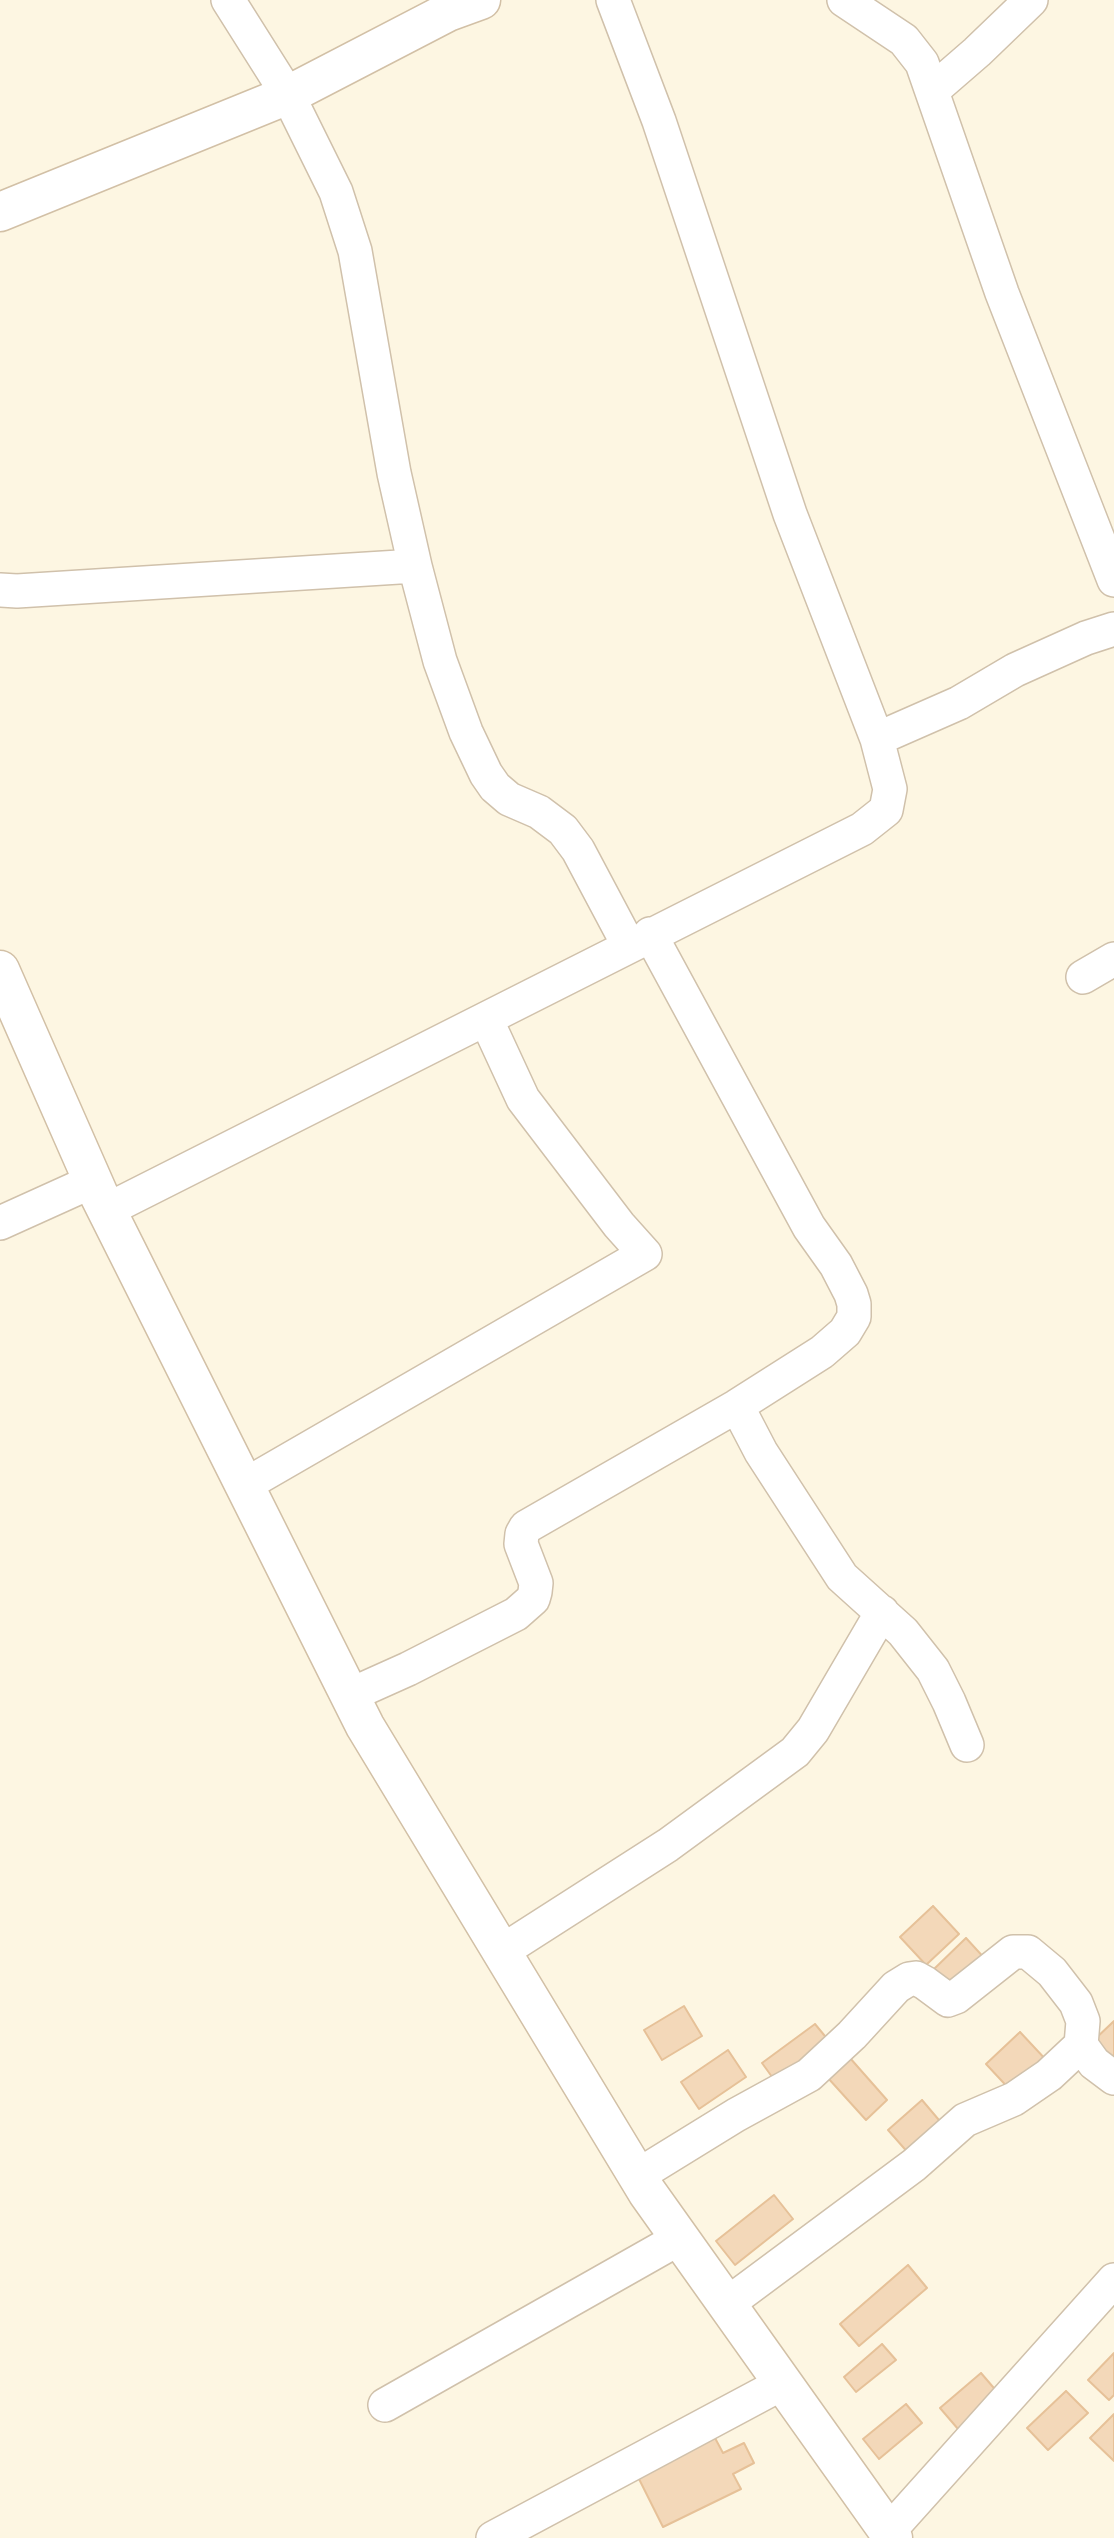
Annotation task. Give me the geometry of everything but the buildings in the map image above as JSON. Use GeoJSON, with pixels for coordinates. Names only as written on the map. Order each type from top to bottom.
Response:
{"type":"FeatureCollection","features":[{"type":"Feature","properties":{"kind":"street"},"geometry":{"type":"LineString","coordinates":[[228,0],[288,95],[336,192],[355,251],[394,473],[415,566],[440,661],[466,732],[486,774],[495,787],[509,799],[539,812],[563,830],[578,850],[640,940],[809,1227],[836,1265],[854,1304],[854,1317],[845,1332],[822,1352],[737,1406],[533,1520],[522,1534],[521,1544],[536,1583],[533,1600],[526,1607],[498,1624],[350,1695]]}},
{"type":"Feature","properties":{"kind":"street"},"geometry":{"type":"LineString","coordinates":[[0,212],[288,95],[448,12],[481,0]]}},
{"type":"Feature","properties":{"kind":"street"},"geometry":{"type":"LineString","coordinates":[[0,1223],[100,1196],[485,1018],[862,828],[886,810],[890,789],[877,739],[790,514],[659,121],[613,0]]}},
{"type":"Feature","properties":{"kind":"street"},"geometry":{"type":"LineString","coordinates":[[844,0],[904,40],[922,63],[1002,293],[1114,580]]}},
{"type":"Feature","properties":{"kind":"street"},"geometry":{"type":"LineString","coordinates":[[932,91],[1031,0]]}},
{"type":"Feature","properties":{"kind":"street"},"geometry":{"type":"LineString","coordinates":[[0,590],[415,566]]}},
{"type":"Feature","properties":{"kind":"street"},"geometry":{"type":"LineString","coordinates":[[877,739],[959,703],[1015,670],[1086,638],[1114,629]]}},
{"type":"Feature","properties":{"kind":"street"},"geometry":{"type":"LineString","coordinates":[[1083,977],[1114,959]]}},
{"type":"Feature","properties":{"kind":"street"},"geometry":{"type":"LineString","coordinates":[[0,970],[100,1196],[365,1726],[637,2176],[891,2535],[1114,2280]]}},
{"type":"Feature","properties":{"kind":"street"},"geometry":{"type":"LineString","coordinates":[[245,1485],[645,1254],[619,1225],[523,1099],[485,1018]]}},
{"type":"Feature","properties":{"kind":"street"},"geometry":{"type":"LineString","coordinates":[[737,1406],[761,1452],[842,1577],[904,1632],[933,1671],[967,1745]]}},
{"type":"Feature","properties":{"kind":"street"},"geometry":{"type":"LineString","coordinates":[[502,1952],[668,1845],[795,1752],[813,1731],[882,1612]]}},
{"type":"Feature","properties":{"kind":"street"},"geometry":{"type":"LineString","coordinates":[[637,2176],[736,2115],[809,2075],[852,2035],[896,1987],[909,1979],[916,1978],[948,2000],[956,1997],[1013,1952],[1028,1952],[1052,1972],[1076,2003],[1083,2021],[1081,2045],[1094,2063],[1114,2078]]}},
{"type":"Feature","properties":{"kind":"street"},"geometry":{"type":"LineString","coordinates":[[727,2304],[914,2165],[965,2120],[1014,2099],[1049,2075],[1081,2045]]}},
{"type":"Feature","properties":{"kind":"street"},"geometry":{"type":"LineString","coordinates":[[385,2405],[680,2238]]}},
{"type":"Feature","properties":{"kind":"street"},"geometry":{"type":"LineString","coordinates":[[493,2538],[783,2383]]}}]}
